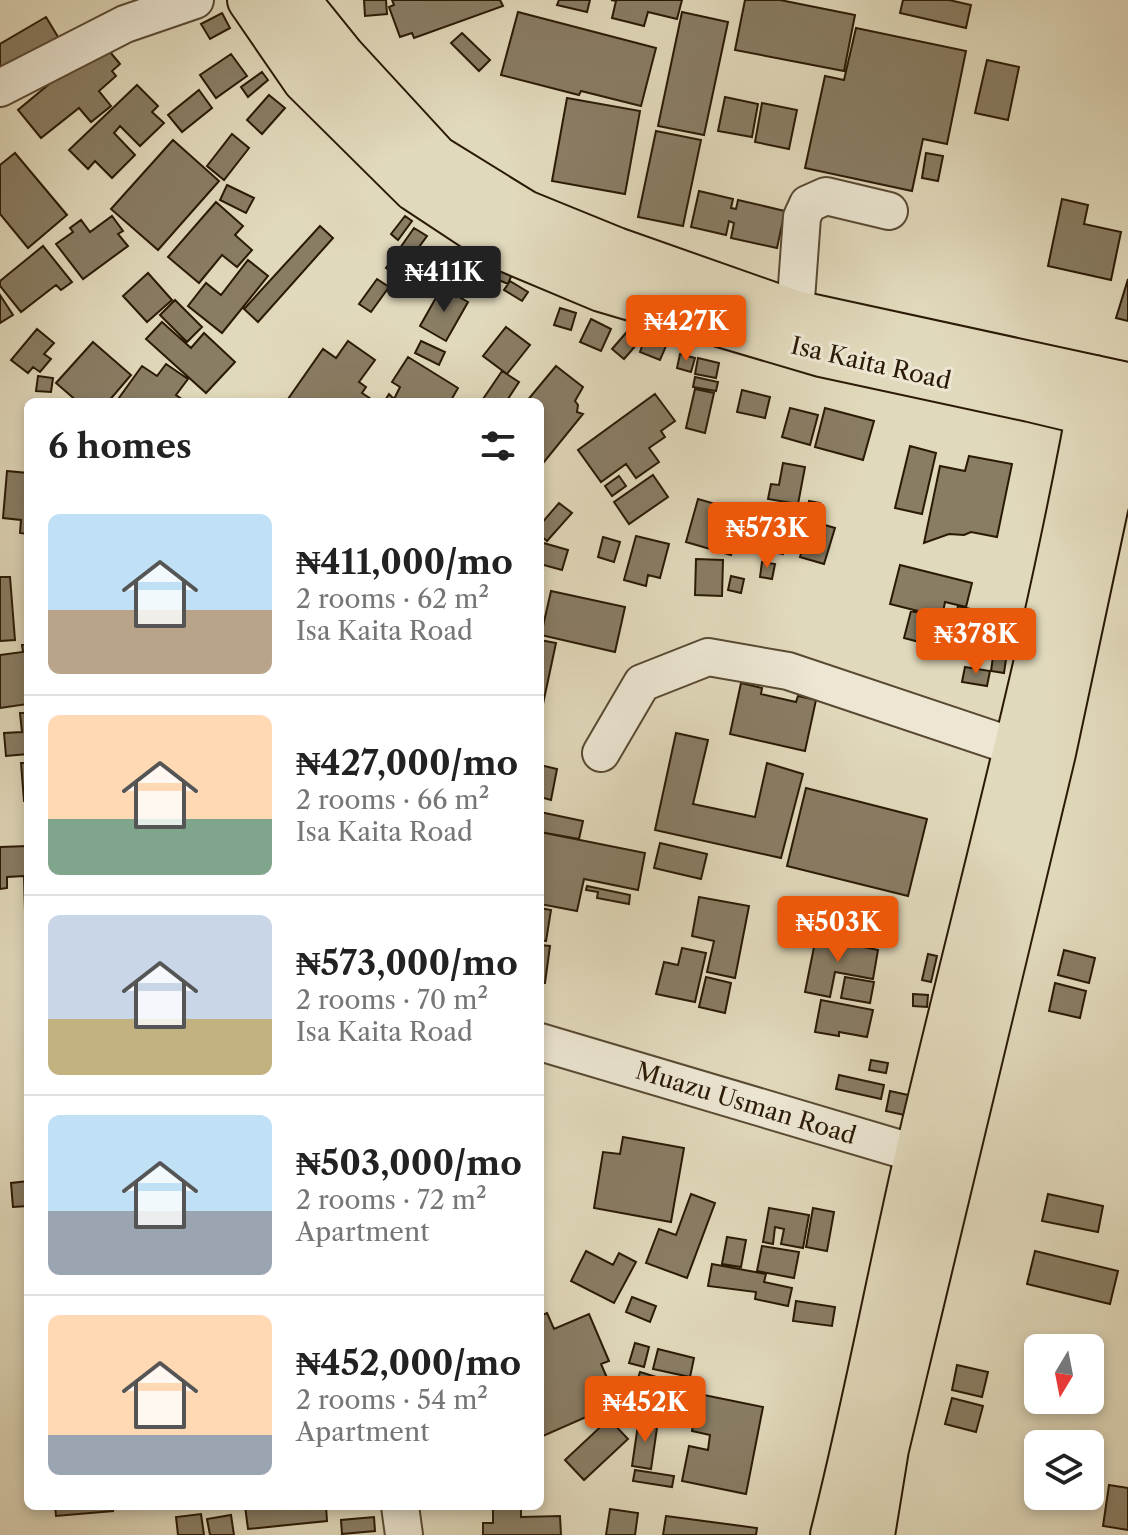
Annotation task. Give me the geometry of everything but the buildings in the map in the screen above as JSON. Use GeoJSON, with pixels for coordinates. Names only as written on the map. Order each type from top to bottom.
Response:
{"type":"FeatureCollection","features":[{"type":"Feature","properties":{"kind":"main road","name":"Isa Kaita Road"},"geometry":{"type":"LineString","coordinates":[[250,0],[305,80],[415,189],[506,249],[601,289],[821,354],[1030,399],[1116,406]]}},
{"type":"Feature","properties":{"kind":"main road","name":"Isa Kaita Road"},"geometry":{"type":"LineString","coordinates":[[297,0],[343,57],[436,158],[525,213],[616,250],[795,313],[1116,406]]}},
{"type":"Feature","properties":{"kind":"main road"},"geometry":{"type":"LineString","coordinates":[[1030,399],[1064,443],[1072,465],[1102,498]]}},
{"type":"Feature","properties":{"kind":"main road"},"geometry":{"type":"LineString","coordinates":[[833,1535],[935,1159],[1053,753],[1102,498],[1116,406]]}},
{"type":"Feature","properties":{"kind":"main road"},"geometry":{"type":"LineString","coordinates":[[878,1526],[935,1159],[1015,747],[1102,498]]}},
{"type":"Feature","properties":{"kind":"street"},"geometry":{"type":"LineString","coordinates":[[0,88],[125,24],[195,0]]}},
{"type":"Feature","properties":{"kind":"street"},"geometry":{"type":"LineString","coordinates":[[795,313],[802,217],[808,204],[826,196],[889,211]]}},
{"type":"Feature","properties":{"kind":"street"},"geometry":{"type":"LineString","coordinates":[[601,753],[642,683],[708,657],[788,671],[1015,747]]}},
{"type":"Feature","properties":{"kind":"street","name":"Muazu Usman Road"},"geometry":{"type":"LineString","coordinates":[[544,1043],[935,1159]]}},
{"type":"Feature","properties":{"kind":"street"},"geometry":{"type":"LineString","coordinates":[[401,1510],[404,1535]]}}]}
